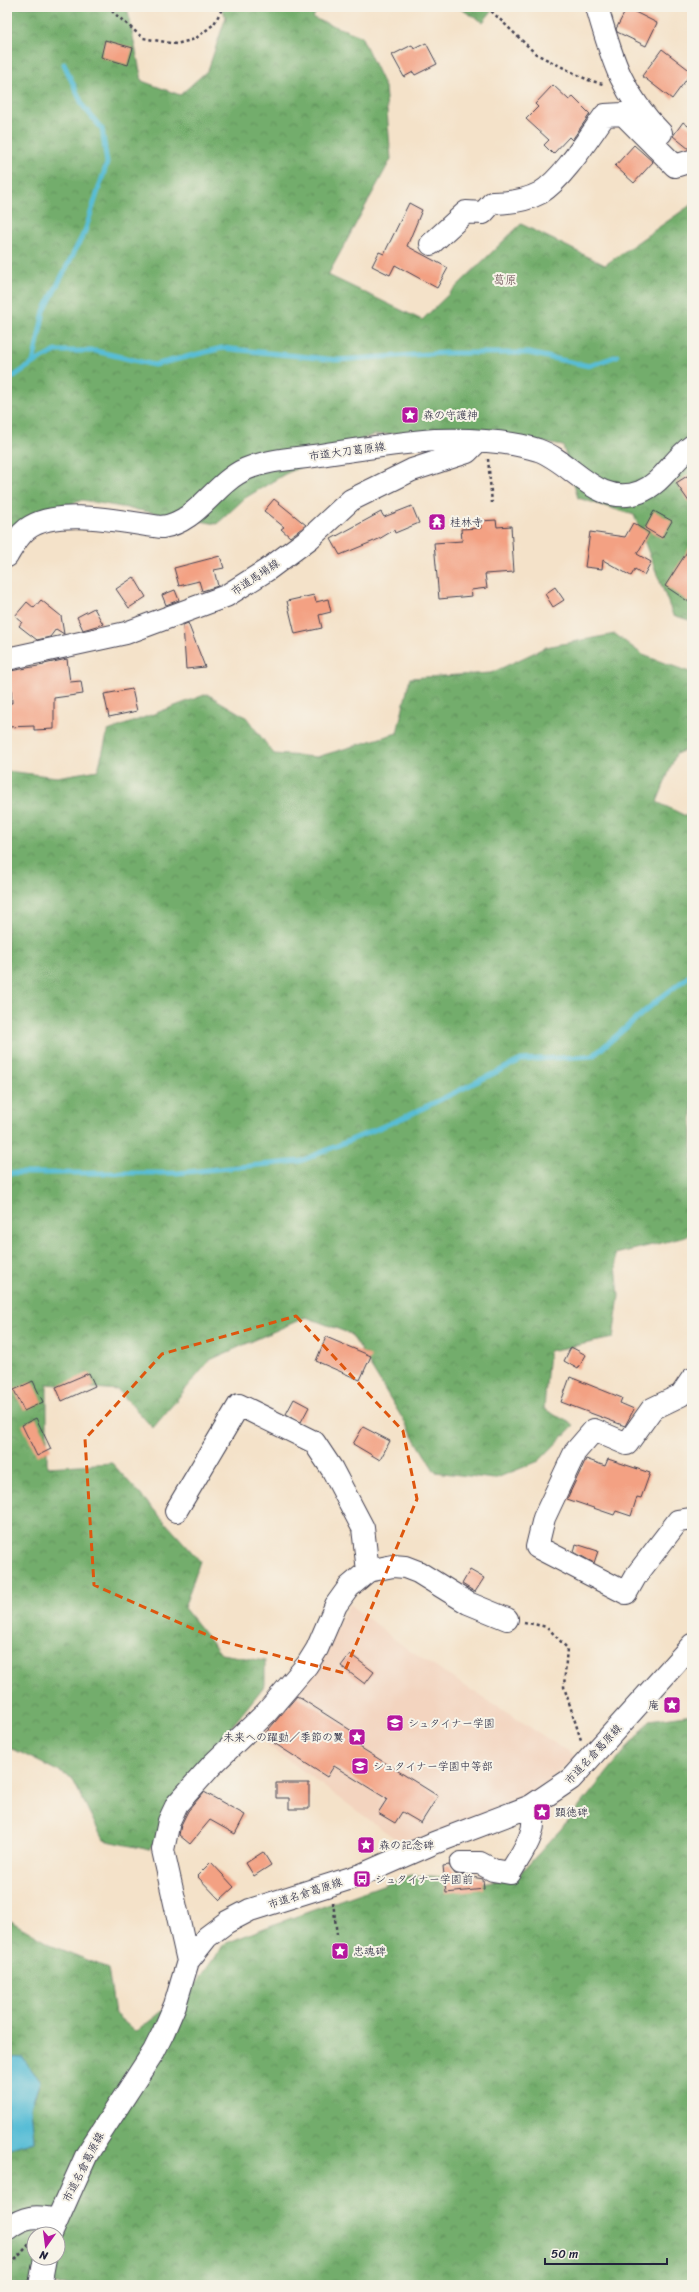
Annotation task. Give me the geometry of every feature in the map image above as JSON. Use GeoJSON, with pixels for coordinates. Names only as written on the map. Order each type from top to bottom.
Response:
{"type":"FeatureCollection","features":[{"type":"Feature","properties":{"kind":"street"},"geometry":{"type":"LineString","coordinates":[[597,7],[613,62],[628,90],[656,128],[691,162]]}},
{"type":"Feature","properties":{"kind":"street"},"geometry":{"type":"LineString","coordinates":[[431,244],[466,212],[483,213],[492,203],[504,203],[541,192],[563,172],[605,115],[623,114],[674,166],[691,162]]}},
{"type":"Feature","properties":{"kind":"street","name":"市道大刀葛原線"},"geometry":{"type":"LineString","coordinates":[[7,556],[20,535],[28,528],[36,523],[56,519],[77,518],[162,527],[182,522],[232,478],[245,470],[261,464],[417,441],[456,440],[482,442],[537,450],[554,457],[593,488],[609,494],[624,495],[639,492],[658,482],[674,462],[692,446]]}},
{"type":"Feature","properties":{"kind":"street","name":"市道馬場線"},"geometry":{"type":"LineString","coordinates":[[7,659],[126,633],[226,596],[267,570],[310,538],[350,500],[412,470],[467,452],[482,442]]}},
{"type":"Feature","properties":{"kind":"street"},"geometry":{"type":"LineString","coordinates":[[692,1379],[681,1395],[652,1409],[627,1444],[594,1430],[575,1452],[544,1518],[537,1547],[626,1593],[635,1577],[678,1521],[692,1519]]}},
{"type":"Feature","properties":{"kind":"street"},"geometry":{"type":"LineString","coordinates":[[176,1511],[239,1405],[314,1442],[332,1469],[363,1528],[368,1571]]}},
{"type":"Feature","properties":{"kind":"street"},"geometry":{"type":"LineString","coordinates":[[188,1961],[164,1850],[169,1821],[177,1804],[212,1765],[266,1713],[298,1676],[317,1649],[336,1605],[349,1587],[368,1571],[393,1566],[418,1572],[468,1603],[507,1619]]}},
{"type":"Feature","properties":{"kind":"street","name":"市道名倉葛原線"},"geometry":{"type":"LineString","coordinates":[[54,2226],[87,2154],[154,2051],[175,2005],[188,1961],[207,1937],[238,1916],[250,1910],[361,1875],[434,1843],[531,1806],[571,1779],[692,1645]]}},
{"type":"Feature","properties":{"kind":"street"},"geometry":{"type":"LineString","coordinates":[[461,1862],[480,1863],[493,1870],[510,1873],[534,1832],[534,1815],[531,1806]]}},
{"type":"Feature","properties":{"kind":"street"},"geometry":{"type":"LineString","coordinates":[[7,2229],[18,2221],[40,2216],[53,2226]]}},
{"type":"Feature","properties":{"kind":"street"},"geometry":{"type":"LineString","coordinates":[[40,2285],[44,2266]]}},
{"type":"Feature","properties":{"kind":"path"},"geometry":{"type":"LineString","coordinates":[[108,7],[143,38],[176,44],[194,40],[214,24],[223,7]]}},
{"type":"Feature","properties":{"kind":"path"},"geometry":{"type":"LineString","coordinates":[[487,7],[536,54],[588,80],[628,90]]}},
{"type":"Feature","properties":{"kind":"path"},"geometry":{"type":"LineString","coordinates":[[482,442],[492,503]]}},
{"type":"Feature","properties":{"kind":"path"},"geometry":{"type":"LineString","coordinates":[[507,1619],[547,1628],[567,1648],[564,1687],[588,1761]]}},
{"type":"Feature","properties":{"kind":"path"},"geometry":{"type":"LineString","coordinates":[[331,1885],[337,1935]]}},
{"type":"Feature","properties":{"kind":"path"},"geometry":{"type":"LineString","coordinates":[[7,2269],[26,2247]]}},
{"type":"Feature","properties":{"kind":"highlighted area"},"geometry":{"type":"Polygon","coordinates":[[[296,1316],[403,1431],[417,1499],[344,1673],[221,1641],[94,1585],[85,1439],[162,1354],[296,1316]]]}},
{"type":"Feature","properties":{"kind":"shaded area","name":"シュタイナー学園"},"geometry":{"type":"Polygon","coordinates":[[[349,1604],[410,1651],[575,1756],[539,1790],[452,1830],[401,1843],[255,1736],[318,1662],[349,1604]]]}},
{"type":"Feature","properties":{"kind":"green space"},"geometry":{"type":"Polygon","coordinates":[[[7,7],[127,7],[142,81],[180,95],[208,70],[226,17],[220,7],[318,7],[313,18],[361,36],[385,87],[391,159],[328,275],[422,320],[521,224],[605,265],[692,204],[692,621],[673,615],[634,515],[578,498],[563,446],[466,429],[373,435],[285,474],[245,498],[217,524],[82,500],[7,533],[7,7]]]}},
{"type":"Feature","properties":{"kind":"green space"},"geometry":{"type":"Polygon","coordinates":[[[457,7],[495,7],[483,22],[457,7]]]}},
{"type":"Feature","properties":{"kind":"green space"},"geometry":{"type":"Polygon","coordinates":[[[615,634],[643,655],[692,673],[692,747],[676,754],[657,802],[692,819],[692,1230],[686,1237],[615,1254],[619,1296],[613,1338],[549,1351],[544,1409],[574,1425],[539,1461],[494,1479],[435,1472],[351,1334],[306,1317],[210,1360],[153,1428],[118,1390],[47,1384],[47,1467],[112,1463],[200,1561],[184,1608],[221,1654],[265,1661],[265,1685],[201,1765],[150,1850],[103,1840],[72,1778],[7,1746],[7,771],[57,777],[98,770],[108,731],[207,694],[246,717],[274,754],[317,757],[397,733],[410,678],[491,673],[546,647],[615,634]]]}},
{"type":"Feature","properties":{"kind":"green space"},"geometry":{"type":"Polygon","coordinates":[[[692,1714],[692,2285],[7,2285],[7,2149],[34,2141],[31,2107],[40,2081],[23,2059],[7,2057],[7,1919],[57,1948],[108,1968],[115,2014],[136,2032],[195,1985],[224,1944],[410,1875],[449,1877],[477,1884],[518,1876],[561,1829],[650,1720],[692,1714]]]}},
{"type":"Feature","properties":{"kind":"water"},"geometry":{"type":"Polygon","coordinates":[[[7,2057],[23,2058],[40,2081],[31,2107],[34,2141],[7,2149],[7,2057]]]}},
{"type":"Feature","properties":{"kind":"building"},"geometry":{"type":"Polygon","coordinates":[[[627,8],[657,23],[646,46],[617,32],[616,29],[627,8]]]}},
{"type":"Feature","properties":{"kind":"building"},"geometry":{"type":"Polygon","coordinates":[[[105,40],[133,48],[128,65],[101,57],[105,40]]]}},
{"type":"Feature","properties":{"kind":"building"},"geometry":{"type":"Polygon","coordinates":[[[426,43],[437,64],[415,75],[413,72],[404,77],[392,55],[412,45],[414,49],[426,43]]]}},
{"type":"Feature","properties":{"kind":"building"},"geometry":{"type":"Polygon","coordinates":[[[662,49],[692,72],[672,99],[642,76],[662,49]]]}},
{"type":"Feature","properties":{"kind":"building"},"geometry":{"type":"Polygon","coordinates":[[[553,85],[569,100],[573,97],[590,114],[572,140],[569,137],[553,154],[544,145],[549,140],[526,119],[538,107],[535,104],[553,85]]]}},
{"type":"Feature","properties":{"kind":"building"},"geometry":{"type":"Polygon","coordinates":[[[683,122],[692,129],[692,149],[689,149],[673,136],[683,122]]]}},
{"type":"Feature","properties":{"kind":"building"},"geometry":{"type":"Polygon","coordinates":[[[634,145],[653,162],[634,183],[615,166],[634,145]]]}},
{"type":"Feature","properties":{"kind":"building"},"geometry":{"type":"Polygon","coordinates":[[[409,203],[422,210],[407,246],[448,268],[437,288],[395,265],[390,275],[372,266],[379,252],[384,254],[409,203]]]}},
{"type":"Feature","properties":{"kind":"building"},"geometry":{"type":"Polygon","coordinates":[[[692,473],[692,506],[676,483],[692,473]]]}},
{"type":"Feature","properties":{"kind":"building"},"geometry":{"type":"Polygon","coordinates":[[[274,499],[306,525],[290,537],[281,529],[284,527],[264,511],[274,499]]]}},
{"type":"Feature","properties":{"kind":"building"},"geometry":{"type":"Polygon","coordinates":[[[412,506],[419,523],[395,533],[394,530],[379,539],[340,555],[331,539],[381,512],[384,517],[412,506]]]}},
{"type":"Feature","properties":{"kind":"building"},"geometry":{"type":"Polygon","coordinates":[[[654,511],[672,521],[662,538],[645,528],[654,511]]]}},
{"type":"Feature","properties":{"kind":"building"},"geometry":{"type":"Polygon","coordinates":[[[496,520],[497,527],[511,526],[514,572],[485,574],[487,588],[471,590],[472,596],[439,599],[434,543],[462,541],[461,529],[481,528],[480,521],[496,520]]]}},
{"type":"Feature","properties":{"kind":"building"},"geometry":{"type":"Polygon","coordinates":[[[633,523],[649,533],[637,554],[651,562],[644,575],[635,569],[631,576],[603,560],[602,569],[585,567],[590,532],[625,537],[633,523]]]}},
{"type":"Feature","properties":{"kind":"building"},"geometry":{"type":"Polygon","coordinates":[[[692,544],[692,604],[665,586],[692,544]]]}},
{"type":"Feature","properties":{"kind":"building"},"geometry":{"type":"Polygon","coordinates":[[[220,556],[224,568],[214,570],[218,586],[202,591],[199,581],[179,586],[174,568],[220,556]]]}},
{"type":"Feature","properties":{"kind":"building"},"geometry":{"type":"Polygon","coordinates":[[[134,577],[146,597],[129,608],[116,589],[134,577]]]}},
{"type":"Feature","properties":{"kind":"building"},"geometry":{"type":"Polygon","coordinates":[[[555,587],[564,600],[553,607],[545,594],[555,587]]]}},
{"type":"Feature","properties":{"kind":"building"},"geometry":{"type":"Polygon","coordinates":[[[175,590],[179,600],[166,605],[162,595],[175,590]]]}},
{"type":"Feature","properties":{"kind":"building"},"geometry":{"type":"Polygon","coordinates":[[[314,595],[316,602],[328,599],[331,612],[319,615],[322,628],[295,634],[287,601],[314,595]]]}},
{"type":"Feature","properties":{"kind":"building"},"geometry":{"type":"Polygon","coordinates":[[[41,600],[61,616],[64,634],[56,629],[50,637],[37,640],[19,626],[22,622],[15,616],[27,602],[34,608],[41,600]]]}},
{"type":"Feature","properties":{"kind":"building"},"geometry":{"type":"Polygon","coordinates":[[[94,608],[103,624],[83,630],[77,617],[94,608]]]}},
{"type":"Feature","properties":{"kind":"building"},"geometry":{"type":"Polygon","coordinates":[[[188,623],[205,667],[186,669],[183,625],[188,623]]]}},
{"type":"Feature","properties":{"kind":"building"},"geometry":{"type":"Polygon","coordinates":[[[67,659],[70,682],[81,681],[83,694],[54,698],[54,729],[34,730],[34,726],[7,727],[7,703],[12,703],[10,671],[67,659]]]}},
{"type":"Feature","properties":{"kind":"building"},"geometry":{"type":"Polygon","coordinates":[[[132,689],[137,711],[109,717],[104,694],[132,689]]]}},
{"type":"Feature","properties":{"kind":"building"},"geometry":{"type":"Polygon","coordinates":[[[326,1337],[371,1356],[360,1380],[316,1361],[326,1337]]]}},
{"type":"Feature","properties":{"kind":"building"},"geometry":{"type":"Polygon","coordinates":[[[571,1347],[586,1355],[578,1369],[564,1361],[571,1347]]]}},
{"type":"Feature","properties":{"kind":"building"},"geometry":{"type":"Polygon","coordinates":[[[89,1373],[95,1386],[62,1401],[56,1387],[89,1373]]]}},
{"type":"Feature","properties":{"kind":"building"},"geometry":{"type":"Polygon","coordinates":[[[570,1377],[622,1398],[620,1403],[634,1409],[625,1426],[561,1402],[570,1377]]]}},
{"type":"Feature","properties":{"kind":"building"},"geometry":{"type":"Polygon","coordinates":[[[33,1381],[43,1402],[24,1411],[14,1390],[33,1381]]]}},
{"type":"Feature","properties":{"kind":"building"},"geometry":{"type":"Polygon","coordinates":[[[294,1399],[309,1407],[301,1422],[286,1414],[294,1399]]]}},
{"type":"Feature","properties":{"kind":"building"},"geometry":{"type":"Polygon","coordinates":[[[36,1418],[51,1449],[37,1456],[22,1425],[36,1418]]]}},
{"type":"Feature","properties":{"kind":"building"},"geometry":{"type":"Polygon","coordinates":[[[363,1427],[390,1441],[380,1460],[353,1444],[363,1427]]]}},
{"type":"Feature","properties":{"kind":"building"},"geometry":{"type":"Polygon","coordinates":[[[586,1459],[605,1466],[608,1459],[650,1473],[641,1498],[637,1497],[631,1516],[616,1511],[614,1515],[567,1499],[586,1459]]]}},
{"type":"Feature","properties":{"kind":"building"},"geometry":{"type":"Polygon","coordinates":[[[576,1544],[598,1551],[594,1563],[574,1552],[576,1544]]]}},
{"type":"Feature","properties":{"kind":"building"},"geometry":{"type":"Polygon","coordinates":[[[470,1570],[484,1578],[475,1592],[462,1584],[470,1570]]]}},
{"type":"Feature","properties":{"kind":"building"},"geometry":{"type":"Polygon","coordinates":[[[350,1654],[374,1672],[365,1684],[341,1666],[350,1654]]]}},
{"type":"Feature","properties":{"kind":"building"},"geometry":{"type":"Polygon","coordinates":[[[297,1696],[355,1733],[350,1741],[438,1796],[421,1823],[402,1812],[395,1823],[378,1813],[387,1799],[334,1766],[327,1777],[263,1736],[297,1696]]]}},
{"type":"Feature","properties":{"kind":"building"},"geometry":{"type":"Polygon","coordinates":[[[276,1783],[309,1783],[309,1809],[289,1809],[289,1798],[276,1798],[276,1783]]]}},
{"type":"Feature","properties":{"kind":"building"},"geometry":{"type":"Polygon","coordinates":[[[204,1792],[245,1815],[235,1834],[210,1820],[190,1844],[179,1835],[181,1825],[188,1811],[204,1792]]]}},
{"type":"Feature","properties":{"kind":"building"},"geometry":{"type":"Polygon","coordinates":[[[263,1852],[271,1865],[254,1876],[246,1863],[263,1852]]]}},
{"type":"Feature","properties":{"kind":"building"},"geometry":{"type":"Polygon","coordinates":[[[211,1862],[234,1887],[220,1900],[197,1876],[211,1862]]]}},
{"type":"Feature","properties":{"kind":"building"},"geometry":{"type":"Polygon","coordinates":[[[449,1865],[455,1874],[483,1879],[484,1889],[446,1893],[443,1866],[449,1865]]]}},
{"type":"Feature","properties":{"kind":"waterway"},"geometry":{"type":"LineString","coordinates":[[33,363],[44,311],[85,231],[107,163],[102,129],[83,106],[64,64]]}},
{"type":"Feature","properties":{"kind":"waterway"},"geometry":{"type":"LineString","coordinates":[[7,381],[33,363],[56,351],[96,351],[154,365],[222,348],[337,360],[445,353],[529,353],[589,366],[617,356]]}},
{"type":"Feature","properties":{"kind":"waterway"},"geometry":{"type":"LineString","coordinates":[[7,1173],[177,1173],[301,1161],[405,1117],[521,1060],[593,1056],[659,999],[692,974]]}},
{"type":"Feature","properties":{"kind":"place","name":"森の守護神"},"geometry":{"type":"Point","coordinates":[410,415]}},
{"type":"Feature","properties":{"kind":"place","name":"桂林寺"},"geometry":{"type":"Point","coordinates":[437,522]}},
{"type":"Feature","properties":{"kind":"place","name":"庵"},"geometry":{"type":"Point","coordinates":[672,1705]}},
{"type":"Feature","properties":{"kind":"place","name":"シュタイナー学園"},"geometry":{"type":"Point","coordinates":[395,1723]}},
{"type":"Feature","properties":{"kind":"place","name":"未来への躍動／季節の翼"},"geometry":{"type":"Point","coordinates":[357,1737]}},
{"type":"Feature","properties":{"kind":"place","name":"シュタイナー学園中等部"},"geometry":{"type":"Point","coordinates":[360,1766]}},
{"type":"Feature","properties":{"kind":"place","name":"顕徳碑"},"geometry":{"type":"Point","coordinates":[542,1812]}},
{"type":"Feature","properties":{"kind":"place","name":"森の記念碑"},"geometry":{"type":"Point","coordinates":[366,1845]}},
{"type":"Feature","properties":{"kind":"place","name":"シュタイナー学園前"},"geometry":{"type":"Point","coordinates":[362,1879]}},
{"type":"Feature","properties":{"kind":"place","name":"忠魂碑"},"geometry":{"type":"Point","coordinates":[340,1951]}},
{"type":"Feature","properties":{"kind":"district","name":"葛原"},"geometry":{"type":"Point","coordinates":[505,280]}}]}
